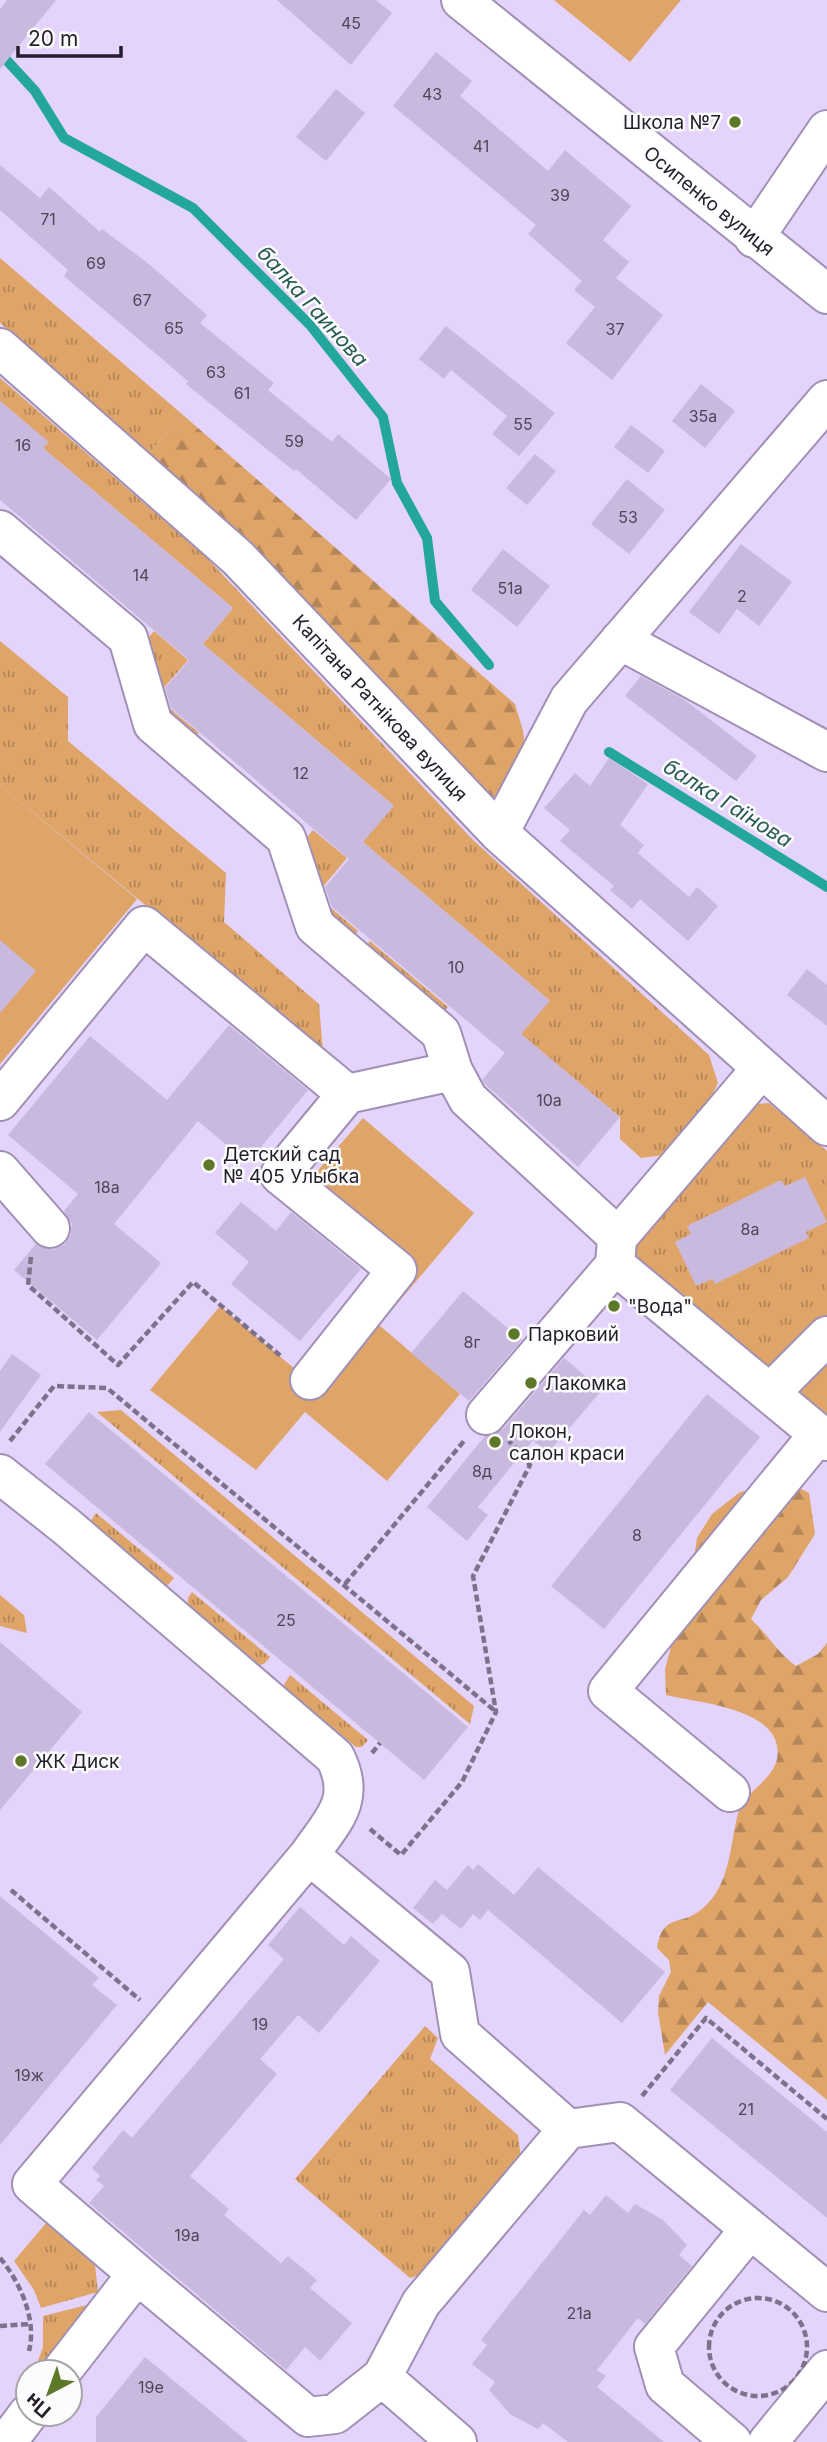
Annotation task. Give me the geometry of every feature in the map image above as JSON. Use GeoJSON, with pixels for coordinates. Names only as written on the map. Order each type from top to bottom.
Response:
{"type":"FeatureCollection","features":[{"type":"Feature","properties":{"kind":"street","name":"Осипенко вулиця"},"geometry":{"type":"LineString","coordinates":[[461,0],[827,294]]}},
{"type":"Feature","properties":{"kind":"street"},"geometry":{"type":"LineString","coordinates":[[754,238],[827,130]]}},
{"type":"Feature","properties":{"kind":"street","name":"Капітана Ратнікова вулиця"},"geometry":{"type":"LineString","coordinates":[[0,348],[238,558],[499,834],[760,1070],[827,1126]]}},
{"type":"Feature","properties":{"kind":"street"},"geometry":{"type":"LineString","coordinates":[[499,834],[569,700],[827,400]]}},
{"type":"Feature","properties":{"kind":"street"},"geometry":{"type":"LineString","coordinates":[[0,530],[128,638],[153,724],[286,838],[315,926],[442,1033],[453,1071],[468,1099],[616,1251],[770,1393],[823,1437],[608,1691],[730,1792]]}},
{"type":"Feature","properties":{"kind":"street"},"geometry":{"type":"LineString","coordinates":[[620,640],[827,752]]}},
{"type":"Feature","properties":{"kind":"street"},"geometry":{"type":"LineString","coordinates":[[0,1101],[144,926],[347,1094]]}},
{"type":"Feature","properties":{"kind":"street"},"geometry":{"type":"LineString","coordinates":[[486,1415],[760,1070]]}},
{"type":"Feature","properties":{"kind":"street"},"geometry":{"type":"LineString","coordinates":[[310,1380],[397,1270],[280,1175],[347,1094],[453,1071]]}},
{"type":"Feature","properties":{"kind":"street"},"geometry":{"type":"LineString","coordinates":[[0,1171],[43,1219]]}},
{"type":"Feature","properties":{"kind":"street"},"geometry":{"type":"LineString","coordinates":[[770,1393],[827,1336]]}},
{"type":"Feature","properties":{"kind":"street"},"geometry":{"type":"LineString","coordinates":[[4,1459],[68,1527],[335,1757],[344,1773],[343,1805],[309,1855],[32,2185],[308,2417],[335,2414],[382,2377],[421,2303],[568,2129],[620,2122],[827,2292]]}},
{"type":"Feature","properties":{"kind":"street"},"geometry":{"type":"LineString","coordinates":[[309,1855],[450,1972],[460,2034],[568,2129]]}},
{"type":"Feature","properties":{"kind":"street"},"geometry":{"type":"LineString","coordinates":[[732,2442],[665,2385],[654,2347],[750,2229]]}},
{"type":"Feature","properties":{"kind":"street"},"geometry":{"type":"LineString","coordinates":[[72,2358],[137,2274]]}},
{"type":"Feature","properties":{"kind":"street"},"geometry":{"type":"LineString","coordinates":[[768,2442],[827,2370]]}},
{"type":"Feature","properties":{"kind":"street"},"geometry":{"type":"LineString","coordinates":[[382,2377],[457,2442]]}},
{"type":"Feature","properties":{"kind":"path"},"geometry":{"type":"LineString","coordinates":[[43,1219],[28,1285],[118,1365],[193,1282],[310,1380]]}},
{"type":"Feature","properties":{"kind":"path"},"geometry":{"type":"LineString","coordinates":[[4,1459],[54,1386],[107,1388],[496,1712]]}},
{"type":"Feature","properties":{"kind":"path"},"geometry":{"type":"LineString","coordinates":[[343,1805],[401,1855],[462,1782],[496,1712],[473,1576],[530,1465],[486,1415],[345,1584]]}},
{"type":"Feature","properties":{"kind":"path"},"geometry":{"type":"LineString","coordinates":[[10,1890],[167,2023]]}},
{"type":"Feature","properties":{"kind":"path"},"geometry":{"type":"LineString","coordinates":[[620,2122],[706,2018],[827,2119]]}},
{"type":"Feature","properties":{"kind":"path"},"geometry":{"type":"LineString","coordinates":[[0,2258],[19,2284],[30,2324],[27,2357]]}},
{"type":"Feature","properties":{"kind":"path"},"geometry":{"type":"LineString","coordinates":[[752,2297],[771,2299],[789,2308],[801,2323],[807,2342],[805,2361],[796,2378],[781,2390],[763,2396],[744,2394],[726,2385],[714,2370],[708,2351],[710,2332],[719,2315],[734,2303],[752,2297]]}},
{"type":"Feature","properties":{"kind":"path"},"geometry":{"type":"LineString","coordinates":[[0,2326],[30,2324]]}},
{"type":"Feature","properties":{"kind":"green space"},"geometry":{"type":"Polygon","coordinates":[[[554,0],[681,0],[630,62],[554,0]]]}},
{"type":"Feature","properties":{"kind":"green space"},"geometry":{"type":"Polygon","coordinates":[[[0,258],[183,415],[149,453],[0,323],[0,258]]]}},
{"type":"Feature","properties":{"kind":"green space"},"geometry":{"type":"Polygon","coordinates":[[[0,378],[206,557],[472,839],[709,1055],[718,1083],[708,1103],[664,1155],[641,1158],[620,1139],[620,1117],[521,1034],[549,1000],[363,842],[393,805],[203,644],[233,608],[43,448],[48,442],[0,401],[0,378]]]}},
{"type":"Feature","properties":{"kind":"green space"},"geometry":{"type":"Polygon","coordinates":[[[183,415],[515,704],[524,738],[523,752],[518,770],[509,786],[487,798],[262,554],[149,453],[183,415]]]}},
{"type":"Feature","properties":{"kind":"green space"},"geometry":{"type":"Polygon","coordinates":[[[154,631],[188,660],[156,697],[199,733],[192,741],[158,719],[139,649],[154,631]]]}},
{"type":"Feature","properties":{"kind":"green space"},"geometry":{"type":"Polygon","coordinates":[[[0,641],[68,697],[68,741],[226,873],[224,922],[319,1004],[323,1052],[0,785],[0,641]]]}},
{"type":"Feature","properties":{"kind":"green space"},"geometry":{"type":"Polygon","coordinates":[[[0,785],[137,899],[0,1064],[0,785]]]}},
{"type":"Feature","properties":{"kind":"green space"},"geometry":{"type":"Polygon","coordinates":[[[313,830],[347,858],[316,895],[358,931],[351,939],[318,917],[299,847],[313,830]]]}},
{"type":"Feature","properties":{"kind":"green space"},"geometry":{"type":"Polygon","coordinates":[[[370,941],[448,1007],[442,1014],[365,947],[370,941]]]}},
{"type":"Feature","properties":{"kind":"green space"},"geometry":{"type":"Polygon","coordinates":[[[769,1103],[827,1151],[827,1321],[768,1373],[636,1268],[630,1248],[642,1226],[756,1104],[769,1103]]]}},
{"type":"Feature","properties":{"kind":"green space"},"geometry":{"type":"Polygon","coordinates":[[[363,1118],[474,1213],[379,1325],[460,1394],[387,1481],[305,1412],[256,1470],[150,1390],[220,1306],[302,1375],[400,1260],[308,1182],[363,1118]]]}},
{"type":"Feature","properties":{"kind":"green space"},"geometry":{"type":"Polygon","coordinates":[[[827,1351],[827,1425],[786,1391],[827,1351]]]}},
{"type":"Feature","properties":{"kind":"green space"},"geometry":{"type":"Polygon","coordinates":[[[121,1410],[474,1706],[470,1724],[97,1412],[121,1410]]]}},
{"type":"Feature","properties":{"kind":"green space"},"geometry":{"type":"Polygon","coordinates":[[[788,1482],[809,1493],[815,1534],[788,1577],[761,1600],[751,1619],[796,1666],[818,1654],[827,1643],[827,2100],[708,2002],[665,2055],[658,2012],[659,1996],[671,1972],[669,1960],[657,1948],[660,1937],[668,1925],[694,1914],[712,1899],[728,1863],[739,1810],[746,1798],[770,1774],[777,1759],[776,1742],[768,1729],[754,1718],[717,1705],[666,1695],[665,1669],[692,1571],[697,1538],[712,1514],[740,1492],[788,1482]]]}},
{"type":"Feature","properties":{"kind":"green space"},"geometry":{"type":"Polygon","coordinates":[[[96,1513],[174,1578],[168,1585],[162,1585],[90,1522],[96,1513]]]}},
{"type":"Feature","properties":{"kind":"green space"},"geometry":{"type":"Polygon","coordinates":[[[192,1592],[270,1657],[264,1664],[259,1665],[188,1606],[188,1598],[192,1592]]]}},
{"type":"Feature","properties":{"kind":"green space"},"geometry":{"type":"Polygon","coordinates":[[[0,1595],[24,1615],[27,1633],[0,1626],[0,1595]]]}},
{"type":"Feature","properties":{"kind":"green space"},"geometry":{"type":"Polygon","coordinates":[[[290,1675],[368,1740],[362,1747],[356,1747],[286,1689],[284,1685],[290,1675]]]}},
{"type":"Feature","properties":{"kind":"green space"},"geometry":{"type":"Polygon","coordinates":[[[425,2026],[438,2038],[430,2059],[518,2135],[521,2158],[430,2272],[410,2278],[295,2179],[425,2026]]]}},
{"type":"Feature","properties":{"kind":"green space"},"geometry":{"type":"Polygon","coordinates":[[[47,2222],[95,2265],[98,2292],[41,2308],[34,2290],[14,2261],[47,2222]]]}},
{"type":"Feature","properties":{"kind":"green space"},"geometry":{"type":"Polygon","coordinates":[[[95,2303],[54,2358],[39,2358],[43,2347],[43,2316],[95,2303]]]}},
{"type":"Feature","properties":{"kind":"building"},"geometry":{"type":"Polygon","coordinates":[[[7,0],[56,0],[0,69],[0,9],[7,0]]]}},
{"type":"Feature","properties":{"kind":"building"},"geometry":{"type":"Polygon","coordinates":[[[277,0],[376,0],[392,13],[351,65],[277,0]]]}},
{"type":"Feature","properties":{"kind":"building"},"geometry":{"type":"Polygon","coordinates":[[[436,52],[472,81],[460,96],[548,171],[565,150],[631,206],[603,240],[629,262],[616,278],[663,315],[612,380],[566,343],[595,307],[574,290],[582,281],[528,234],[536,225],[393,106],[436,52]]]}},
{"type":"Feature","properties":{"kind":"building"},"geometry":{"type":"Polygon","coordinates":[[[336,89],[365,113],[326,161],[296,137],[336,89]]]}},
{"type":"Feature","properties":{"kind":"building"},"geometry":{"type":"Polygon","coordinates":[[[0,165],[40,198],[49,187],[100,232],[102,229],[149,264],[207,315],[200,323],[274,383],[268,390],[332,442],[338,434],[391,479],[356,520],[296,469],[294,471],[186,384],[188,381],[64,276],[68,270],[0,210],[0,165]]]}},
{"type":"Feature","properties":{"kind":"building"},"geometry":{"type":"Polygon","coordinates":[[[446,326],[555,413],[519,456],[492,434],[507,416],[451,370],[444,379],[419,359],[446,326]]]}},
{"type":"Feature","properties":{"kind":"building"},"geometry":{"type":"Polygon","coordinates":[[[701,384],[735,411],[705,448],[672,421],[701,384]]]}},
{"type":"Feature","properties":{"kind":"building"},"geometry":{"type":"Polygon","coordinates":[[[0,401],[49,442],[43,448],[233,608],[203,644],[394,806],[363,842],[550,1001],[521,1034],[620,1117],[578,1167],[482,1080],[505,1053],[332,907],[325,887],[349,859],[171,708],[165,688],[189,660],[0,500],[0,401]]]}},
{"type":"Feature","properties":{"kind":"building"},"geometry":{"type":"Polygon","coordinates":[[[631,425],[665,451],[648,473],[614,447],[631,425]]]}},
{"type":"Feature","properties":{"kind":"building"},"geometry":{"type":"Polygon","coordinates":[[[535,454],[556,471],[527,505],[506,488],[535,454]]]}},
{"type":"Feature","properties":{"kind":"building"},"geometry":{"type":"Polygon","coordinates":[[[627,479],[665,510],[629,554],[591,524],[627,479]]]}},
{"type":"Feature","properties":{"kind":"building"},"geometry":{"type":"Polygon","coordinates":[[[741,544],[792,582],[759,626],[737,609],[719,634],[689,612],[741,544]]]}},
{"type":"Feature","properties":{"kind":"building"},"geometry":{"type":"Polygon","coordinates":[[[503,549],[550,586],[517,627],[471,590],[503,549]]]}},
{"type":"Feature","properties":{"kind":"building"},"geometry":{"type":"Polygon","coordinates":[[[641,676],[685,700],[757,756],[736,781],[625,696],[641,676]]]}},
{"type":"Feature","properties":{"kind":"building"},"geometry":{"type":"Polygon","coordinates":[[[609,758],[648,784],[620,825],[644,845],[638,853],[689,897],[697,887],[718,906],[688,941],[640,899],[632,909],[610,890],[614,886],[560,841],[570,830],[544,808],[575,773],[590,786],[609,758]]]}},
{"type":"Feature","properties":{"kind":"building"},"geometry":{"type":"Polygon","coordinates":[[[0,940],[36,971],[0,1013],[0,940]]]}},
{"type":"Feature","properties":{"kind":"building"},"geometry":{"type":"Polygon","coordinates":[[[807,969],[827,985],[827,1026],[787,995],[807,969]]]}},
{"type":"Feature","properties":{"kind":"building"},"geometry":{"type":"Polygon","coordinates":[[[229,1025],[308,1090],[248,1163],[198,1121],[114,1224],[161,1263],[97,1340],[14,1270],[36,1244],[54,1250],[65,1244],[72,1224],[64,1211],[78,1194],[8,1135],[90,1036],[167,1100],[229,1025]]]}},
{"type":"Feature","properties":{"kind":"building"},"geometry":{"type":"Polygon","coordinates":[[[805,1177],[827,1222],[806,1232],[809,1238],[715,1284],[712,1279],[696,1286],[675,1242],[691,1234],[687,1226],[781,1180],[785,1186],[805,1177]]]}},
{"type":"Feature","properties":{"kind":"building"},"geometry":{"type":"Polygon","coordinates":[[[241,1202],[276,1231],[291,1212],[361,1269],[300,1341],[231,1284],[249,1262],[215,1233],[241,1202]]]}},
{"type":"Feature","properties":{"kind":"building"},"geometry":{"type":"Polygon","coordinates":[[[463,1291],[522,1340],[469,1401],[411,1353],[463,1291]]]}},
{"type":"Feature","properties":{"kind":"building"},"geometry":{"type":"Polygon","coordinates":[[[12,1354],[41,1375],[0,1432],[0,1371],[12,1354]]]}},
{"type":"Feature","properties":{"kind":"building"},"geometry":{"type":"Polygon","coordinates":[[[564,1358],[602,1390],[548,1453],[533,1440],[478,1507],[488,1515],[467,1541],[427,1507],[485,1436],[503,1429],[564,1358]]]}},
{"type":"Feature","properties":{"kind":"building"},"geometry":{"type":"Polygon","coordinates":[[[707,1394],[760,1437],[604,1629],[551,1586],[707,1394]]]}},
{"type":"Feature","properties":{"kind":"building"},"geometry":{"type":"Polygon","coordinates":[[[89,1412],[468,1727],[424,1780],[45,1464],[89,1412]]]}},
{"type":"Feature","properties":{"kind":"building","name":"ЖК Диск"},"geometry":{"type":"Polygon","coordinates":[[[0,1642],[82,1712],[0,1810],[0,1642]]]}},
{"type":"Feature","properties":{"kind":"building"},"geometry":{"type":"Polygon","coordinates":[[[478,1864],[514,1895],[538,1867],[665,1972],[622,2023],[488,1910],[480,1920],[473,1914],[461,1929],[442,1914],[433,1924],[413,1908],[435,1880],[447,1890],[468,1865],[473,1870],[478,1864]]]}},
{"type":"Feature","properties":{"kind":"building"},"geometry":{"type":"Polygon","coordinates":[[[0,1896],[99,1978],[92,1985],[117,2005],[0,2145],[0,1896]]]}},
{"type":"Feature","properties":{"kind":"building"},"geometry":{"type":"Polygon","coordinates":[[[300,1907],[344,1945],[351,1936],[380,1961],[319,2033],[298,2015],[260,2059],[277,2074],[190,2176],[229,2209],[224,2215],[281,2263],[288,2256],[317,2280],[310,2288],[352,2323],[320,2361],[305,2347],[286,2370],[89,2203],[104,2186],[96,2180],[100,2176],[92,2168],[123,2130],[132,2138],[284,1959],[268,1945],[300,1907]]]}},
{"type":"Feature","properties":{"kind":"building"},"geometry":{"type":"Polygon","coordinates":[[[712,2038],[827,2132],[827,2218],[670,2090],[712,2038]]]}},
{"type":"Feature","properties":{"kind":"building"},"geometry":{"type":"Polygon","coordinates":[[[606,2195],[628,2213],[635,2204],[663,2220],[687,2245],[679,2255],[692,2266],[645,2324],[638,2318],[597,2370],[606,2376],[597,2387],[664,2442],[568,2442],[543,2423],[538,2429],[510,2414],[489,2390],[495,2382],[472,2364],[487,2345],[481,2340],[506,2308],[584,2210],[590,2215],[606,2195]]]}},
{"type":"Feature","properties":{"kind":"building"},"geometry":{"type":"Polygon","coordinates":[[[145,2357],[248,2442],[96,2442],[96,2417],[145,2357]]]}},
{"type":"Feature","properties":{"kind":"waterway","name":"балка Гаинова"},"geometry":{"type":"LineString","coordinates":[[0,53],[35,91],[64,138],[193,208],[310,325],[383,417],[397,483],[427,538],[435,601],[489,665]]}},
{"type":"Feature","properties":{"kind":"waterway","name":"балка Гаїнова"},"geometry":{"type":"LineString","coordinates":[[609,752],[827,887]]}},
{"type":"Feature","properties":{"kind":"place","name":"Школа №7"},"geometry":{"type":"Point","coordinates":[735,122]}},
{"type":"Feature","properties":{"kind":"place","name":"Детский сад № 405 Улыбка"},"geometry":{"type":"Point","coordinates":[209,1165]}},
{"type":"Feature","properties":{"kind":"place","name":"\"Вода\""},"geometry":{"type":"Point","coordinates":[614,1306]}},
{"type":"Feature","properties":{"kind":"place","name":"Парковий"},"geometry":{"type":"Point","coordinates":[514,1334]}},
{"type":"Feature","properties":{"kind":"place","name":"Лакомка"},"geometry":{"type":"Point","coordinates":[531,1383]}},
{"type":"Feature","properties":{"kind":"place","name":"Локон, салон краси"},"geometry":{"type":"Point","coordinates":[495,1442]}},
{"type":"Feature","properties":{"kind":"place","name":"ЖК Диск"},"geometry":{"type":"Point","coordinates":[21,1761]}}]}
